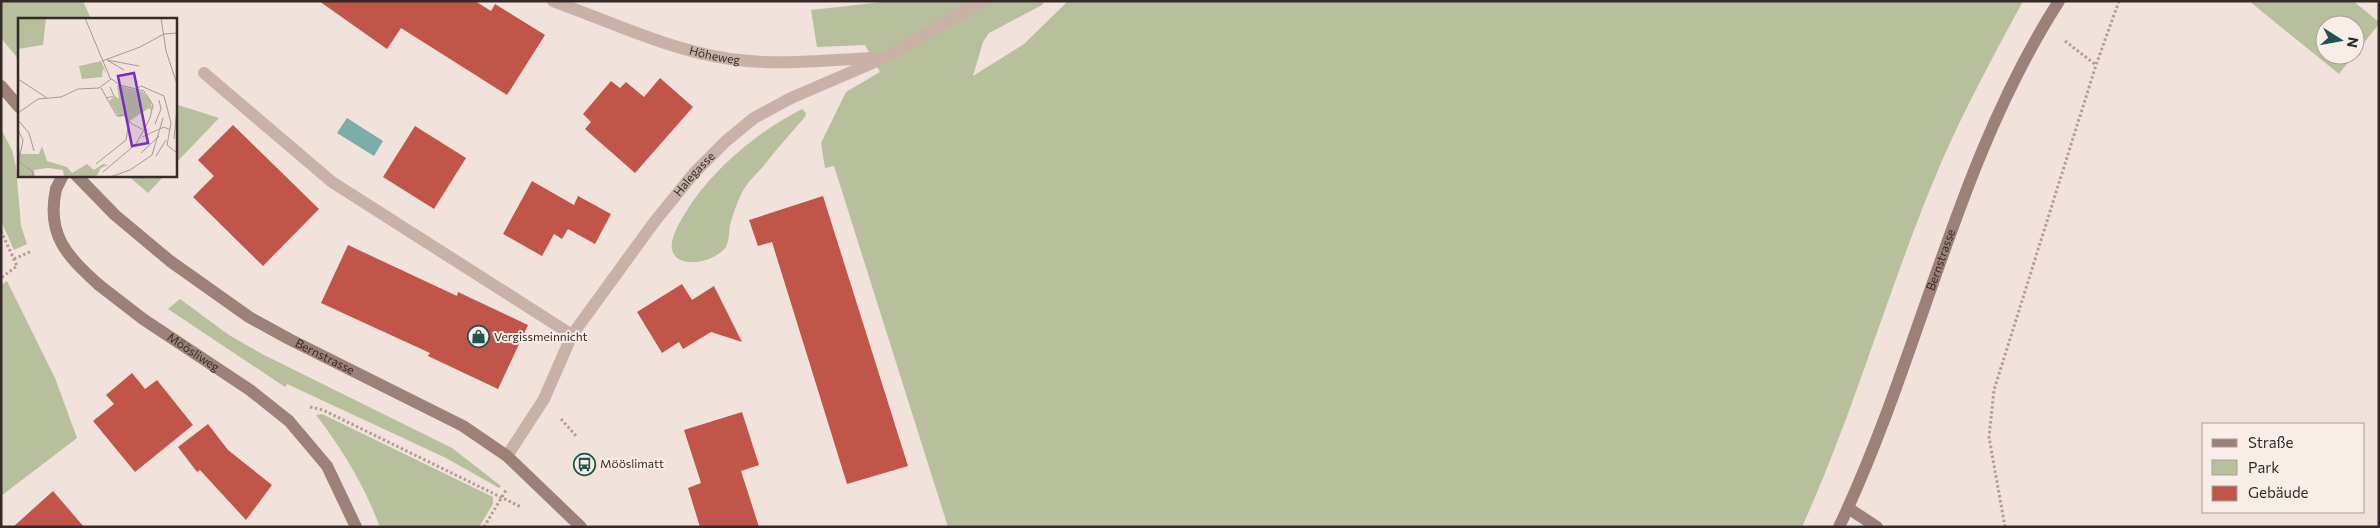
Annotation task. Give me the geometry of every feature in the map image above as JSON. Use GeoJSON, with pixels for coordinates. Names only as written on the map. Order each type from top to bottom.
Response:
{"type":"FeatureCollection","features":[{"type":"Feature","properties":{"kind":"main road","name":"Bernstrasse"},"geometry":{"type":"LineString","coordinates":[[1839,527],[1887,412],[1990,132],[2016,73],[2059,1]]}},
{"type":"Feature","properties":{"kind":"main road"},"geometry":{"type":"LineString","coordinates":[[1,86],[18,106]]}},
{"type":"Feature","properties":{"kind":"main road","name":"Möösliweg"},"geometry":{"type":"LineString","coordinates":[[62,176],[56,189],[53,209],[55,230],[74,262],[99,285],[144,319],[256,394],[289,420],[327,466],[356,527]]}},
{"type":"Feature","properties":{"kind":"main road","name":"Bernstrasse"},"geometry":{"type":"LineString","coordinates":[[77,176],[115,215],[170,261],[249,317],[463,426],[507,456],[581,527]]}},
{"type":"Feature","properties":{"kind":"main road"},"geometry":{"type":"LineString","coordinates":[[1848,508],[1877,527]]}},
{"type":"Feature","properties":{"kind":"street","name":"Höheweg"},"geometry":{"type":"LineString","coordinates":[[553,1],[684,49],[731,59],[773,62],[884,58]]}},
{"type":"Feature","properties":{"kind":"street","name":"Halegasse"},"geometry":{"type":"LineString","coordinates":[[507,456],[544,399],[572,335],[655,221],[694,173],[726,141],[754,118],[791,98],[884,58],[983,1]]}},
{"type":"Feature","properties":{"kind":"street"},"geometry":{"type":"LineString","coordinates":[[204,73],[332,182],[572,335]]}},
{"type":"Feature","properties":{"kind":"path"},"geometry":{"type":"LineString","coordinates":[[2005,527],[1988,437],[1994,390],[2096,65],[2119,1]]}},
{"type":"Feature","properties":{"kind":"path"},"geometry":{"type":"LineString","coordinates":[[2044,26],[2096,65]]}},
{"type":"Feature","properties":{"kind":"path"},"geometry":{"type":"LineString","coordinates":[[1,231],[17,266],[1,278]]}},
{"type":"Feature","properties":{"kind":"path"},"geometry":{"type":"LineString","coordinates":[[14,259],[32,251]]}},
{"type":"Feature","properties":{"kind":"path"},"geometry":{"type":"LineString","coordinates":[[304,405],[323,410],[503,496],[521,506],[528,513]]}},
{"type":"Feature","properties":{"kind":"path"},"geometry":{"type":"LineString","coordinates":[[484,527],[506,490]]}},
{"type":"Feature","properties":{"kind":"green space"},"geometry":{"type":"Polygon","coordinates":[[[1,1],[83,1],[91,18],[18,18],[18,59],[1,38],[1,1]]]}},
{"type":"Feature","properties":{"kind":"green space"},"geometry":{"type":"Polygon","coordinates":[[[891,1],[1045,1],[1042,5],[989,33],[983,42],[973,76],[1024,44],[1068,1],[2023,1],[1970,102],[1941,163],[1905,253],[1839,437],[1802,527],[948,527],[834,166],[825,168],[821,143],[846,92],[880,72],[865,45],[817,47],[811,10],[891,1]]]}},
{"type":"Feature","properties":{"kind":"green space"},"geometry":{"type":"Polygon","coordinates":[[[2249,1],[2353,1],[2379,22],[2365,42],[2365,15],[2315,15],[2315,55],[2249,1]]]}},
{"type":"Feature","properties":{"kind":"green space"},"geometry":{"type":"Polygon","coordinates":[[[2328,65],[2346,65],[2339,74],[2328,65]]]}},
{"type":"Feature","properties":{"kind":"green space"},"geometry":{"type":"Polygon","coordinates":[[[176,104],[219,118],[176,163],[176,104]]]}},
{"type":"Feature","properties":{"kind":"green space"},"geometry":{"type":"Polygon","coordinates":[[[802,109],[806,113],[805,117],[742,193],[731,221],[726,247],[719,254],[698,262],[688,262],[679,259],[674,254],[672,245],[675,232],[685,213],[712,177],[728,161],[764,132],[802,109]]]}},
{"type":"Feature","properties":{"kind":"green space"},"geometry":{"type":"Polygon","coordinates":[[[1,129],[12,150],[16,167],[21,226],[27,244],[14,250],[1,221],[1,129]]]}},
{"type":"Feature","properties":{"kind":"green space"},"geometry":{"type":"Polygon","coordinates":[[[128,176],[164,176],[148,193],[128,176]]]}},
{"type":"Feature","properties":{"kind":"green space"},"geometry":{"type":"Polygon","coordinates":[[[7,281],[55,378],[77,438],[1,496],[1,285],[7,281]]]}},
{"type":"Feature","properties":{"kind":"green space"},"geometry":{"type":"Polygon","coordinates":[[[180,299],[229,335],[262,354],[452,448],[501,486],[499,488],[446,458],[287,384],[285,387],[168,309],[180,299]]]}},
{"type":"Feature","properties":{"kind":"green space"},"geometry":{"type":"Polygon","coordinates":[[[322,414],[493,497],[493,504],[479,527],[380,527],[352,468],[316,415],[322,414]]]}},
{"type":"Feature","properties":{"kind":"water"},"geometry":{"type":"Polygon","coordinates":[[[347,118],[383,141],[374,156],[337,133],[347,118]]]}},
{"type":"Feature","properties":{"kind":"building"},"geometry":{"type":"Polygon","coordinates":[[[319,1],[475,1],[491,11],[495,4],[545,35],[507,95],[401,28],[387,49],[319,1]]]}},
{"type":"Feature","properties":{"kind":"building"},"geometry":{"type":"Polygon","coordinates":[[[660,78],[693,107],[635,173],[585,129],[591,122],[583,114],[611,81],[620,88],[626,82],[644,97],[660,78]]]}},
{"type":"Feature","properties":{"kind":"building"},"geometry":{"type":"Polygon","coordinates":[[[233,125],[319,209],[263,266],[193,197],[214,176],[198,160],[233,125]]]}},
{"type":"Feature","properties":{"kind":"building"},"geometry":{"type":"Polygon","coordinates":[[[415,126],[466,158],[434,209],[383,177],[415,126]]]}},
{"type":"Feature","properties":{"kind":"building"},"geometry":{"type":"Polygon","coordinates":[[[532,181],[574,205],[578,196],[611,214],[595,244],[568,229],[562,239],[554,234],[542,256],[503,234],[532,181]]]}},
{"type":"Feature","properties":{"kind":"building"},"geometry":{"type":"Polygon","coordinates":[[[823,196],[908,466],[847,484],[772,242],[758,246],[749,220],[823,196]]]}},
{"type":"Feature","properties":{"kind":"building"},"geometry":{"type":"Polygon","coordinates":[[[348,245],[457,296],[458,292],[528,325],[498,389],[428,356],[430,353],[321,303],[348,245]]]}},
{"type":"Feature","properties":{"kind":"building"},"geometry":{"type":"Polygon","coordinates":[[[682,284],[692,300],[714,286],[742,342],[711,332],[683,349],[679,342],[662,353],[637,312],[682,284]]]}},
{"type":"Feature","properties":{"kind":"building"},"geometry":{"type":"Polygon","coordinates":[[[132,373],[145,389],[157,380],[193,425],[135,472],[93,421],[114,404],[106,395],[132,373]]]}},
{"type":"Feature","properties":{"kind":"building"},"geometry":{"type":"Polygon","coordinates":[[[742,412],[759,465],[741,471],[759,527],[700,527],[688,488],[701,483],[684,430],[742,412]]]}},
{"type":"Feature","properties":{"kind":"building"},"geometry":{"type":"Polygon","coordinates":[[[208,424],[228,450],[272,485],[246,520],[200,470],[197,472],[178,447],[208,424]]]}},
{"type":"Feature","properties":{"kind":"building"},"geometry":{"type":"Polygon","coordinates":[[[53,491],[84,527],[13,527],[53,491]]]}},
{"type":"Feature","properties":{"kind":"place","name":"Vergissmeinnicht"},"geometry":{"type":"Point","coordinates":[478,337]}},
{"type":"Feature","properties":{"kind":"place","name":"Mööslimatt"},"geometry":{"type":"Point","coordinates":[584,464]}}]}
